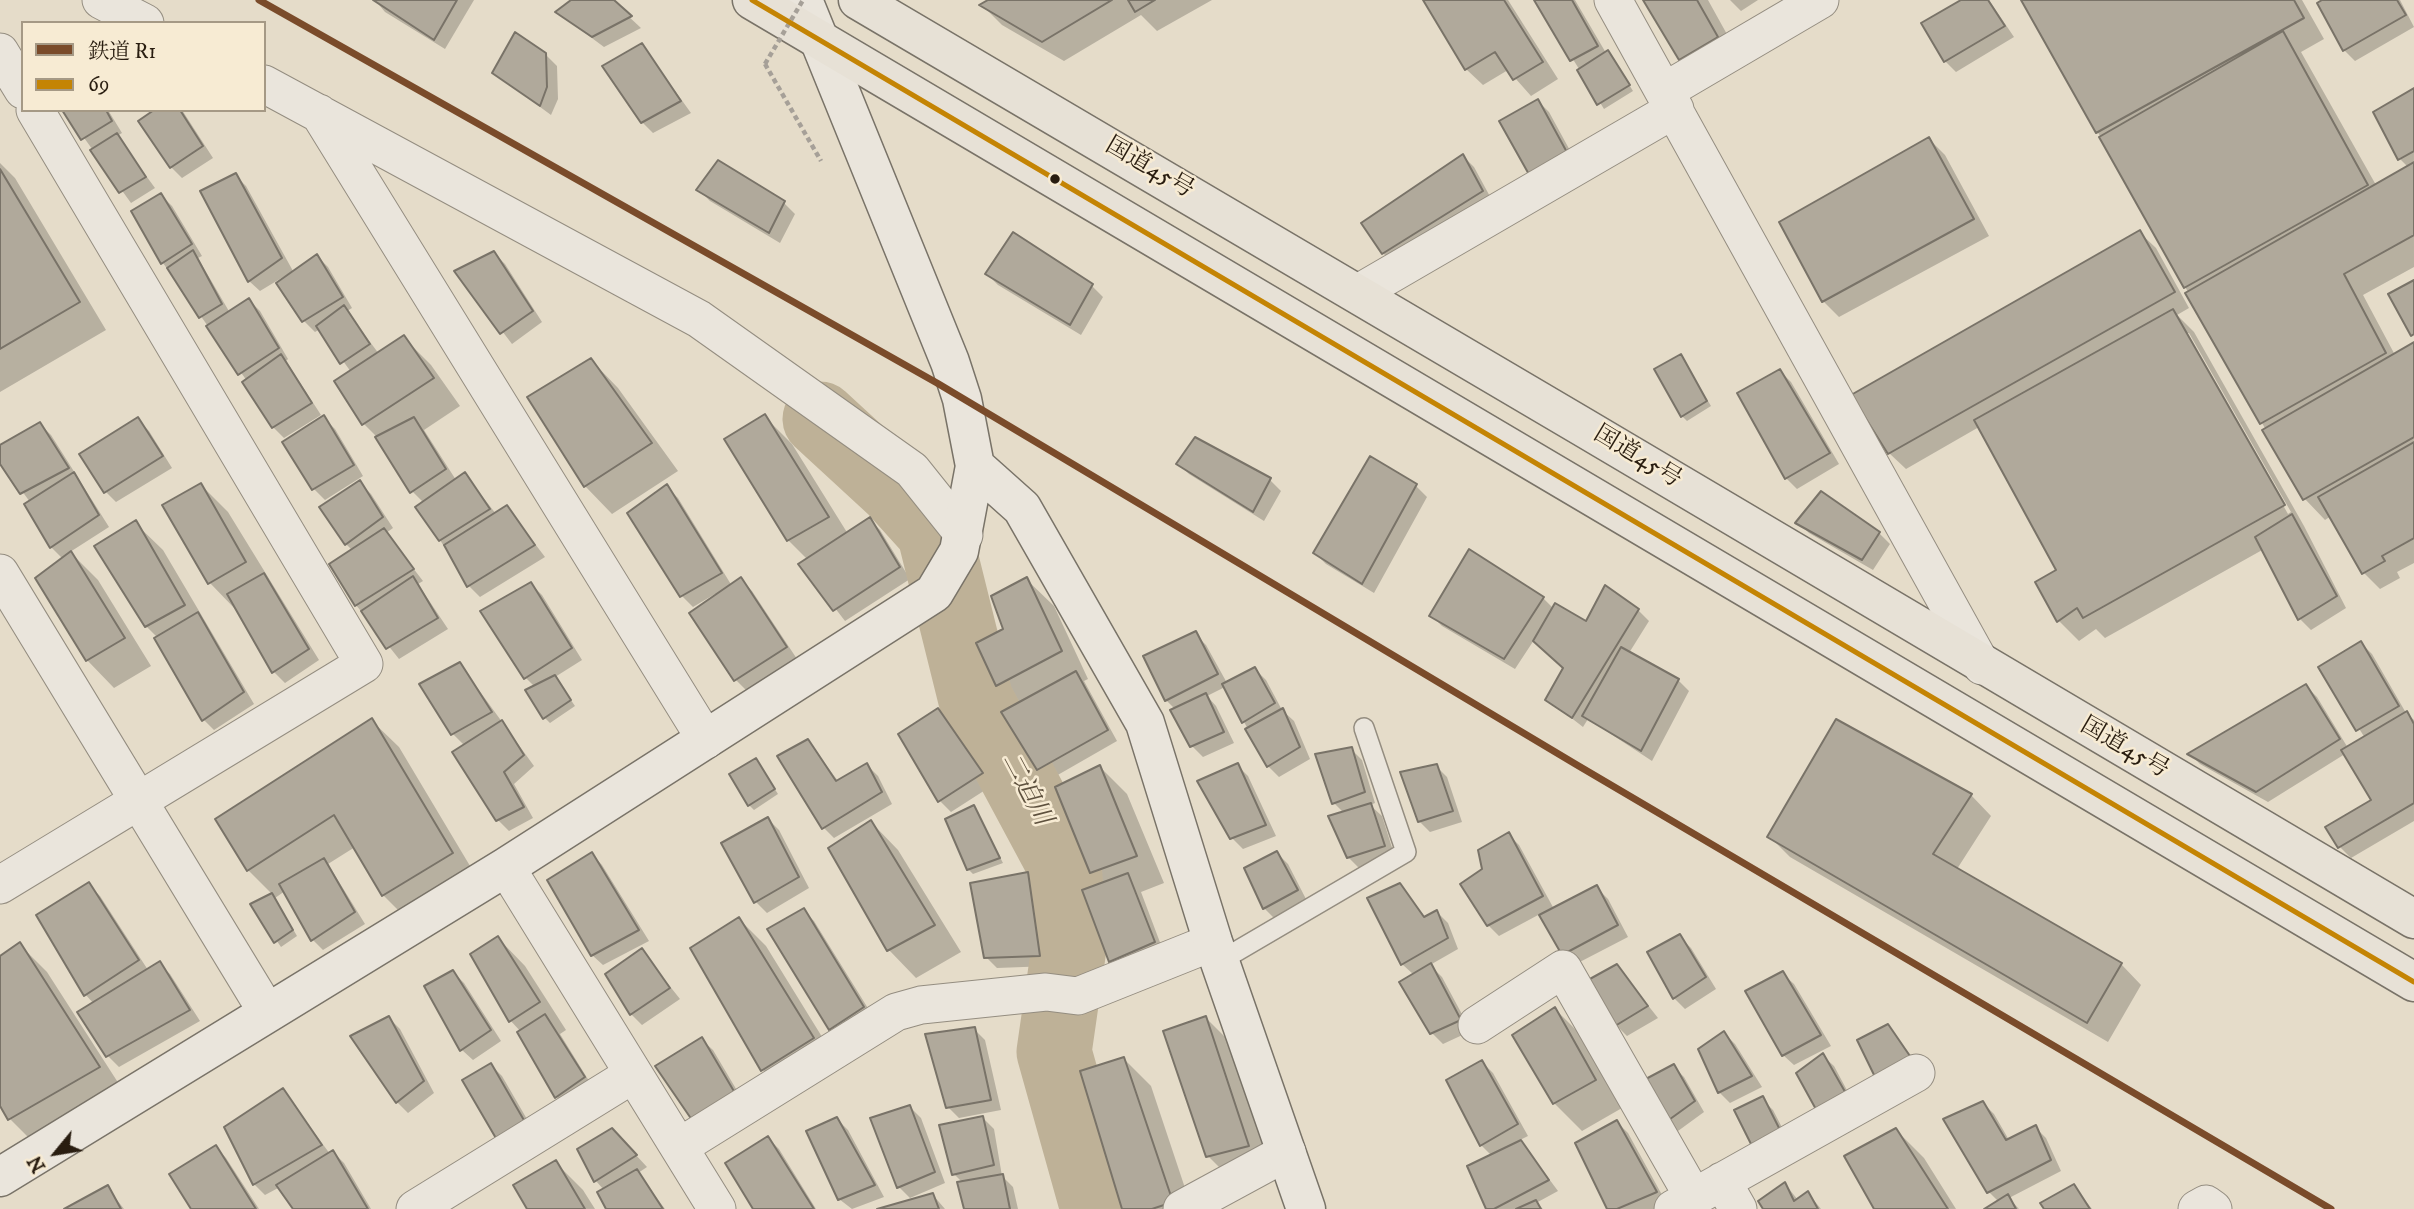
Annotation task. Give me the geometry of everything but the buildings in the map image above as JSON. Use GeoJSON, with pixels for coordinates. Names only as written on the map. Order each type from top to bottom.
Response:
{"type":"FeatureCollection","features":[{"type":"Feature","properties":{"kind":"highway"},"geometry":{"type":"LineString","coordinates":[[752,0],[2414,982]]}},
{"type":"Feature","properties":{"kind":"highway","name":"国道45号"},"geometry":{"type":"LineString","coordinates":[[858,0],[1360,292],[1982,666],[2414,919]]}},
{"type":"Feature","properties":{"kind":"street"},"geometry":{"type":"LineString","coordinates":[[101,0],[141,21]]}},
{"type":"Feature","properties":{"kind":"street"},"geometry":{"type":"LineString","coordinates":[[0,1177],[506,867],[934,593],[962,543],[975,466],[962,399],[950,362],[803,0]]}},
{"type":"Feature","properties":{"kind":"street"},"geometry":{"type":"LineString","coordinates":[[1613,0],[1982,666]]}},
{"type":"Feature","properties":{"kind":"street"},"geometry":{"type":"LineString","coordinates":[[1360,292],[1670,100],[1820,0]]}},
{"type":"Feature","properties":{"kind":"street"},"geometry":{"type":"LineString","coordinates":[[0,52],[21,87]]}},
{"type":"Feature","properties":{"kind":"street"},"geometry":{"type":"LineString","coordinates":[[266,85],[699,319],[912,470],[962,543]]}},
{"type":"Feature","properties":{"kind":"street"},"geometry":{"type":"LineString","coordinates":[[0,885],[364,664],[36,112]]}},
{"type":"Feature","properties":{"kind":"street"},"geometry":{"type":"LineString","coordinates":[[318,112],[706,740]]}},
{"type":"Feature","properties":{"kind":"street"},"geometry":{"type":"LineString","coordinates":[[975,466],[1022,508],[1145,723],[1217,951],[1307,1209]]}},
{"type":"Feature","properties":{"kind":"street"},"geometry":{"type":"LineString","coordinates":[[0,573],[141,800],[267,1012]]}},
{"type":"Feature","properties":{"kind":"street"},"geometry":{"type":"LineString","coordinates":[[506,867],[717,1209]]}},
{"type":"Feature","properties":{"kind":"street"},"geometry":{"type":"LineString","coordinates":[[679,1147],[896,1012],[921,1005],[1062,994],[1217,951]]}},
{"type":"Feature","properties":{"kind":"street"},"geometry":{"type":"LineString","coordinates":[[1477,1025],[1563,969],[1706,1199],[1916,1073]]}},
{"type":"Feature","properties":{"kind":"street"},"geometry":{"type":"LineString","coordinates":[[415,1209],[632,1075]]}},
{"type":"Feature","properties":{"kind":"street"},"geometry":{"type":"LineString","coordinates":[[1182,1209],[1287,1152]]}},
{"type":"Feature","properties":{"kind":"street"},"geometry":{"type":"LineString","coordinates":[[2197,1209],[2206,1204],[2213,1209]]}},
{"type":"Feature","properties":{"kind":"lane"},"geometry":{"type":"LineString","coordinates":[[1217,951],[1406,852],[1364,728]]}},
{"type":"Feature","properties":{"kind":"path"},"geometry":{"type":"LineString","coordinates":[[803,0],[765,64],[827,172]]}},
{"type":"Feature","properties":{"kind":"waterway","name":"二迫川"},"geometry":{"type":"LineString","coordinates":[[820,419],[896,489],[934,531],[976,700],[1064,864],[1070,941],[1054,1052],[1098,1209]]}},
{"type":"Feature","properties":{"kind":"rail line","name":"R1"},"geometry":{"type":"LineString","coordinates":[[259,0],[937,383],[1577,765],[2331,1209]]}},
{"type":"Feature","properties":{"kind":"transit line","name":"69"},"geometry":{"type":"LineString","coordinates":[[752,0],[2414,982]]}}]}
